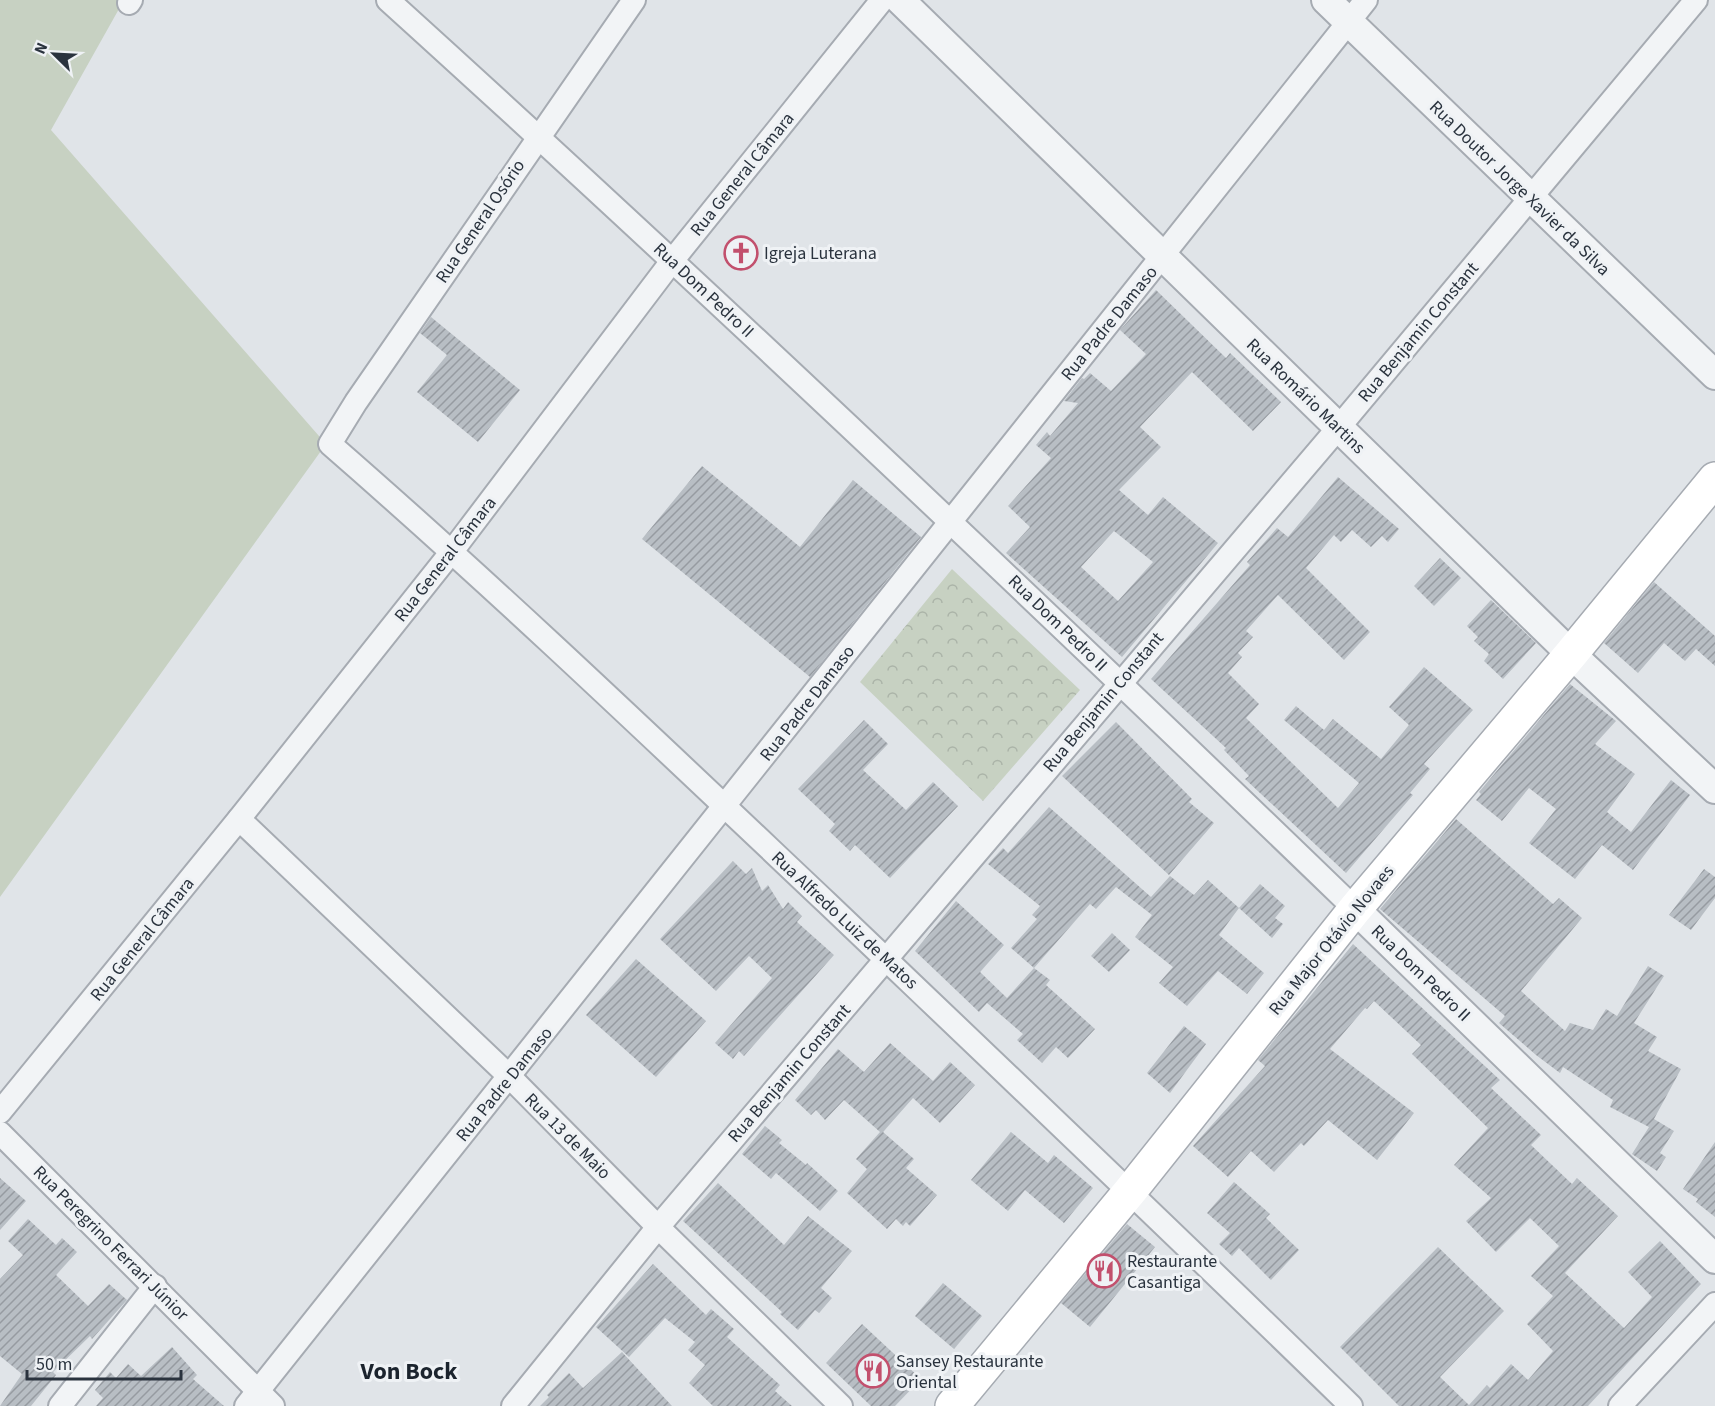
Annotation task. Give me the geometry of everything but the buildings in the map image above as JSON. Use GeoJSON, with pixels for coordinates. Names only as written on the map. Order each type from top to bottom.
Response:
{"type":"FeatureCollection","features":[{"type":"Feature","properties":{"kind":"main road","name":"Rua Major Otávio Novaes"},"geometry":{"type":"LineString","coordinates":[[952,1406],[1131,1190],[1355,909],[1571,654],[1715,479]]}},
{"type":"Feature","properties":{"kind":"street","name":"Rua Dom Pedro II"},"geometry":{"type":"LineString","coordinates":[[388,0],[538,136],[1120,682],[1715,1259]]}},
{"type":"Feature","properties":{"kind":"street","name":"Rua General Osório"},"geometry":{"type":"LineString","coordinates":[[330,444],[538,136],[634,0]]}},
{"type":"Feature","properties":{"kind":"street","name":"Rua General Câmara"},"geometry":{"type":"LineString","coordinates":[[0,1112],[239,819],[453,550],[672,261],[882,0]]}},
{"type":"Feature","properties":{"kind":"street","name":"Rua Romário Martins"},"geometry":{"type":"LineString","coordinates":[[900,0],[1571,654],[1715,789]]}},
{"type":"Feature","properties":{"kind":"street","name":"Rua Doutor Jorge Xavier da Silva"},"geometry":{"type":"LineString","coordinates":[[1326,0],[1715,375]]}},
{"type":"Feature","properties":{"kind":"street","name":"Rua Padre Damaso"},"geometry":{"type":"LineString","coordinates":[[259,1401],[510,1077],[1366,0]]}},
{"type":"Feature","properties":{"kind":"street","name":"Rua Benjamin Constant"},"geometry":{"type":"LineString","coordinates":[[513,1406],[658,1227],[1339,427],[1696,0]]}},
{"type":"Feature","properties":{"kind":"street","name":"Rua Alfredo Luiz de Matos"},"geometry":{"type":"LineString","coordinates":[[330,444],[453,550],[1131,1190],[1351,1406]]}},
{"type":"Feature","properties":{"kind":"street","name":"Rua 13 de Maio"},"geometry":{"type":"LineString","coordinates":[[239,819],[510,1077],[658,1227],[841,1406]]}},
{"type":"Feature","properties":{"kind":"street","name":"Rua Peregrino Ferrari Júnior"},"geometry":{"type":"LineString","coordinates":[[0,1133],[155,1286],[259,1401]]}},
{"type":"Feature","properties":{"kind":"street"},"geometry":{"type":"LineString","coordinates":[[60,1406],[155,1286]]}},
{"type":"Feature","properties":{"kind":"street"},"geometry":{"type":"LineString","coordinates":[[1620,1406],[1715,1304]]}},
{"type":"Feature","properties":{"kind":"green space"},"geometry":{"type":"Polygon","coordinates":[[[0,0],[124,0],[51,130],[326,444],[0,897],[0,0]]]}},
{"type":"Feature","properties":{"kind":"green space"},"geometry":{"type":"Polygon","coordinates":[[[952,569],[1080,690],[983,801],[860,682],[952,569]]]}},
{"type":"Feature","properties":{"kind":"place","name":"Igreja Luterana"},"geometry":{"type":"Point","coordinates":[741,253]}},
{"type":"Feature","properties":{"kind":"place","name":"Restaurante Casantiga"},"geometry":{"type":"Point","coordinates":[1104,1271]}},
{"type":"Feature","properties":{"kind":"place","name":"Sansey Restaurante Oriental"},"geometry":{"type":"Point","coordinates":[873,1371]}},
{"type":"Feature","properties":{"kind":"district","name":"Von Bock"},"geometry":{"type":"Point","coordinates":[409,1371]}}]}
